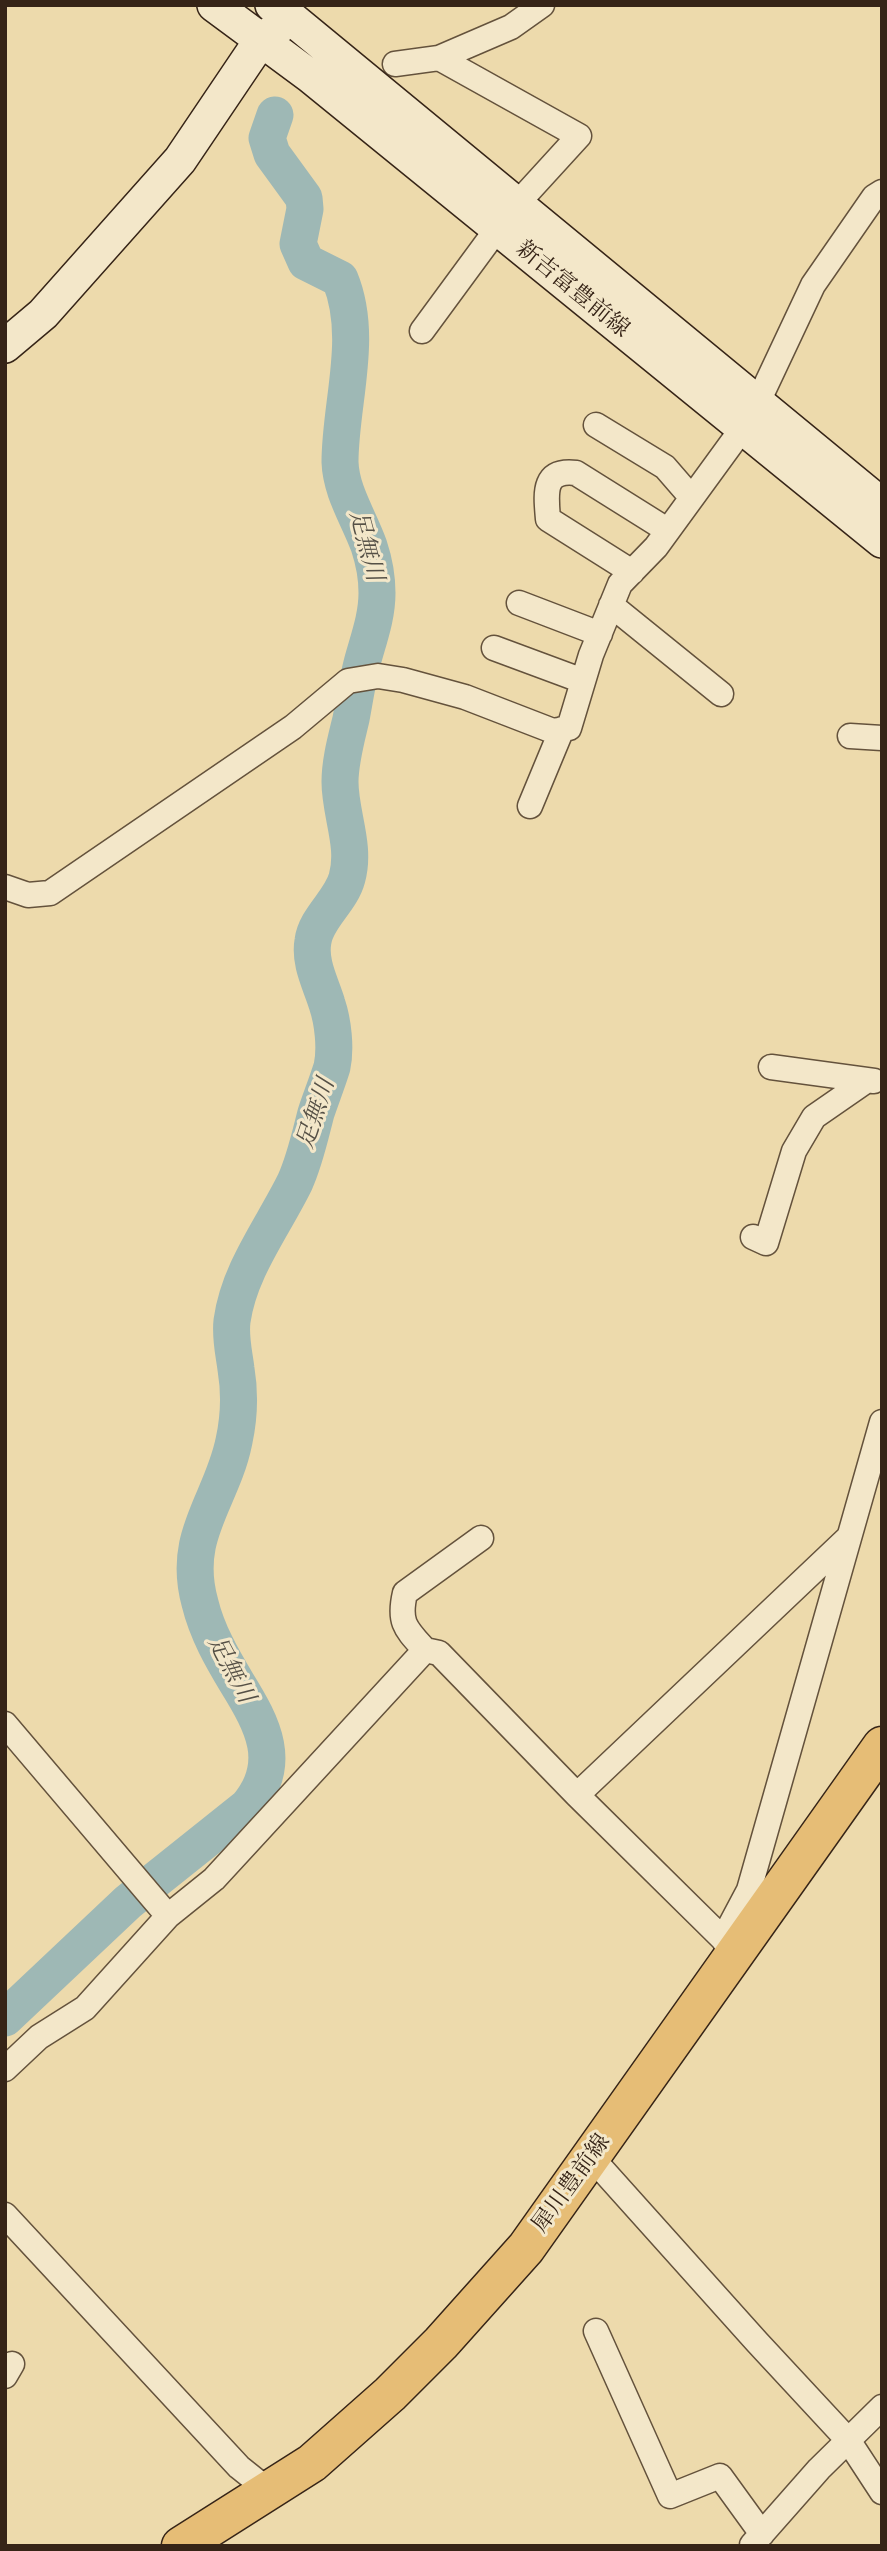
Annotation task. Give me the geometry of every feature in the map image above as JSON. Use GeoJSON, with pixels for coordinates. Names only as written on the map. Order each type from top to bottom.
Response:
{"type":"FeatureCollection","features":[{"type":"Feature","properties":{"kind":"main road"},"geometry":{"type":"LineString","coordinates":[[5,346],[43,314],[180,160],[261,40],[214,5]]}},
{"type":"Feature","properties":{"kind":"main road","name":"新吉富豊前線"},"geometry":{"type":"LineString","coordinates":[[507,217],[261,40],[282,9],[507,217],[749,416],[882,541]]}},
{"type":"Feature","properties":{"kind":"main road","name":"新吉富豊前線"},"geometry":{"type":"LineString","coordinates":[[749,416],[882,505]]}},
{"type":"Feature","properties":{"kind":"main road","name":"犀川豊前線"},"geometry":{"type":"LineString","coordinates":[[181,2546],[321,2455],[390,2394],[441,2343],[526,2248],[592,2158],[729,1947],[882,1746]]}},
{"type":"Feature","properties":{"kind":"street"},"geometry":{"type":"LineString","coordinates":[[395,64],[439,58],[511,27],[541,5]]}},
{"type":"Feature","properties":{"kind":"street"},"geometry":{"type":"LineString","coordinates":[[422,331],[507,217],[579,136],[439,58]]}},
{"type":"Feature","properties":{"kind":"street"},"geometry":{"type":"LineString","coordinates":[[5,887],[29,895],[50,893],[293,727],[348,681],[378,676],[404,680],[465,697],[553,730],[569,728],[583,681],[620,584],[656,547],[749,416],[813,285],[874,197],[882,192]]}},
{"type":"Feature","properties":{"kind":"street"},"geometry":{"type":"LineString","coordinates":[[597,425],[666,467],[691,497]]}},
{"type":"Feature","properties":{"kind":"street"},"geometry":{"type":"LineString","coordinates":[[632,572],[548,519],[546,489],[556,474],[563,471],[576,473],[667,530]]}},
{"type":"Feature","properties":{"kind":"street"},"geometry":{"type":"LineString","coordinates":[[519,603],[600,634]]}},
{"type":"Feature","properties":{"kind":"street"},"geometry":{"type":"LineString","coordinates":[[611,606],[721,694]]}},
{"type":"Feature","properties":{"kind":"street"},"geometry":{"type":"LineString","coordinates":[[494,648],[583,681]]}},
{"type":"Feature","properties":{"kind":"street"},"geometry":{"type":"LineString","coordinates":[[530,806],[562,729]]}},
{"type":"Feature","properties":{"kind":"street"},"geometry":{"type":"LineString","coordinates":[[850,736],[882,738]]}},
{"type":"Feature","properties":{"kind":"street"},"geometry":{"type":"LineString","coordinates":[[771,1067],[874,1081]]}},
{"type":"Feature","properties":{"kind":"street"},"geometry":{"type":"LineString","coordinates":[[752,1237],[766,1243],[793,1151],[814,1117],[874,1081]]}},
{"type":"Feature","properties":{"kind":"street"},"geometry":{"type":"LineString","coordinates":[[481,1538],[405,1593],[401,1611],[405,1629],[425,1650],[439,1653],[729,1947],[749,1890],[882,1422]]}},
{"type":"Feature","properties":{"kind":"street"},"geometry":{"type":"LineString","coordinates":[[577,1795],[848,1537]]}},
{"type":"Feature","properties":{"kind":"street"},"geometry":{"type":"LineString","coordinates":[[5,2069],[39,2037],[85,2008],[168,1916],[214,1879],[425,1650]]}},
{"type":"Feature","properties":{"kind":"street"},"geometry":{"type":"LineString","coordinates":[[5,1724],[168,1916]]}},
{"type":"Feature","properties":{"kind":"street"},"geometry":{"type":"LineString","coordinates":[[592,2158],[848,2440],[882,2492]]}},
{"type":"Feature","properties":{"kind":"street"},"geometry":{"type":"LineString","coordinates":[[5,2215],[239,2467],[269,2491]]}},
{"type":"Feature","properties":{"kind":"street"},"geometry":{"type":"LineString","coordinates":[[596,2331],[670,2496],[720,2476],[757,2540],[848,2440],[882,2407]]}},
{"type":"Feature","properties":{"kind":"waterway","name":"足無川"},"geometry":{"type":"LineString","coordinates":[[5,2018],[128,1902],[247,1807],[265,1775],[266,1745],[261,1729],[207,1624],[196,1579],[196,1557],[205,1519],[221,1482],[236,1432],[238,1387],[232,1333],[236,1302],[249,1266],[299,1174],[332,1067],[332,1027],[312,949],[315,933],[347,878],[350,854],[341,794],[341,766],[377,601],[376,575],[371,552],[341,473],[341,440],[351,347],[347,301],[340,279],[306,262],[298,244],[305,209],[304,198],[272,154],[267,138],[275,115]]}}]}
